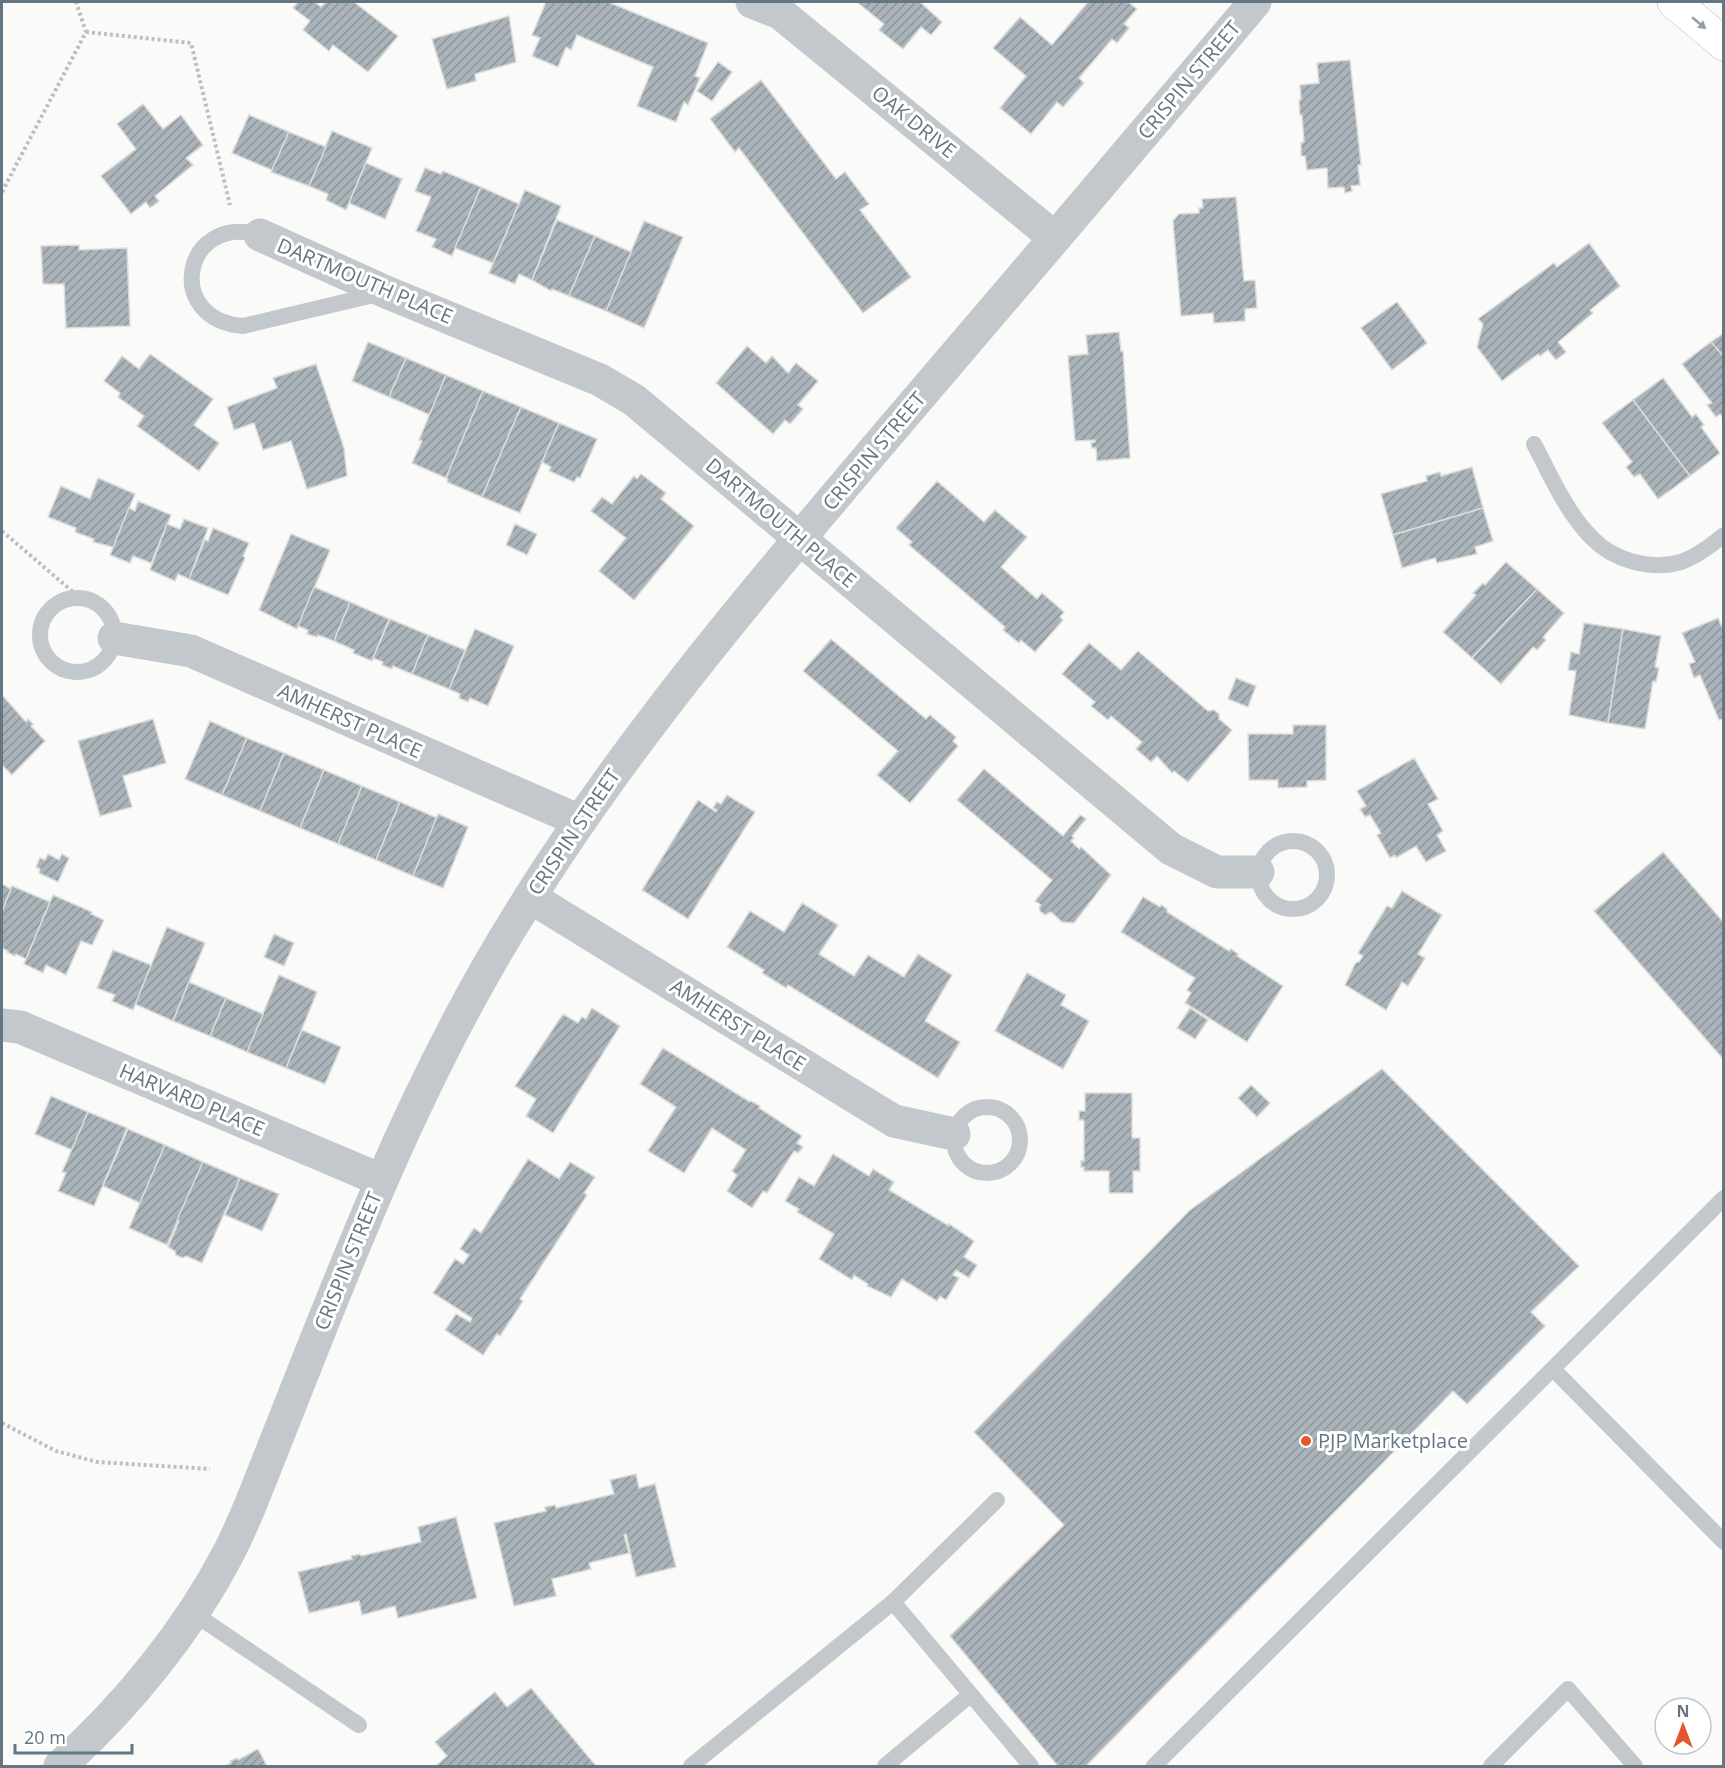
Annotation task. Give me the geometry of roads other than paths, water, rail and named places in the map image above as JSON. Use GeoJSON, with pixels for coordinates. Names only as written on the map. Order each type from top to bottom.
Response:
{"type":"FeatureCollection","features":[{"type":"Feature","properties":{"kind":"main road"},"geometry":{"type":"LineString","coordinates":[[1674,2],[1724,44]]}},
{"type":"Feature","properties":{"kind":"street","name":"CRISPIN STREET"},"geometry":{"type":"LineString","coordinates":[[60,1767],[95,1735],[147,1674],[193,1613],[229,1552],[250,1506],[381,1180],[451,1035],[488,967],[580,821],[677,687],[800,538],[1255,2]]}},
{"type":"Feature","properties":{"kind":"street","name":"OAK DRIVE"},"geometry":{"type":"LineString","coordinates":[[766,4],[780,13],[1055,238]]}},
{"type":"Feature","properties":{"kind":"street","name":"DARTMOUTH PLACE"},"geometry":{"type":"LineString","coordinates":[[248,234],[600,380],[634,400],[1171,849],[1217,872],[1258,872]]}},
{"type":"Feature","properties":{"kind":"street","name":"AMHERST PLACE"},"geometry":{"type":"LineString","coordinates":[[114,638],[190,651],[580,821]]}},
{"type":"Feature","properties":{"kind":"street","name":"AMHERST PLACE"},"geometry":{"type":"LineString","coordinates":[[530,897],[894,1121],[954,1134]]}},
{"type":"Feature","properties":{"kind":"street","name":"HARVARD PLACE"},"geometry":{"type":"LineString","coordinates":[[2,1025],[20,1027],[381,1180]]}},
{"type":"Feature","properties":{"kind":"lane"},"geometry":{"type":"LineString","coordinates":[[248,234],[229,232],[214,238],[202,248],[194,262],[192,278],[194,293],[201,308],[220,322],[243,326],[386,292]]}},
{"type":"Feature","properties":{"kind":"lane"},"geometry":{"type":"LineString","coordinates":[[1534,444],[1568,508],[1592,538],[1616,556],[1646,565],[1679,562],[1703,551],[1724,535]]}},
{"type":"Feature","properties":{"kind":"lane"},"geometry":{"type":"LineString","coordinates":[[80,598],[94,602],[106,611],[113,623],[114,638],[110,652],[101,663],[89,670],[74,672],[60,668],[49,659],[42,646],[40,632],[44,618],[53,606],[66,599],[80,598]]}},
{"type":"Feature","properties":{"kind":"lane"},"geometry":{"type":"LineString","coordinates":[[1296,841],[1309,845],[1319,854],[1326,866],[1327,878],[1323,891],[1314,902],[1303,908],[1289,910],[1276,906],[1266,897],[1260,886],[1258,872],[1262,859],[1270,849],[1282,843],[1296,841]]}},
{"type":"Feature","properties":{"kind":"lane"},"geometry":{"type":"LineString","coordinates":[[980,1107],[993,1107],[1005,1111],[1015,1120],[1020,1132],[1020,1145],[1016,1157],[1008,1167],[996,1173],[982,1173],[970,1168],[960,1160],[955,1148],[954,1134],[959,1123],[968,1113],[980,1107]]}},
{"type":"Feature","properties":{"kind":"lane"},"geometry":{"type":"LineString","coordinates":[[1154,1767],[1724,1198]]}},
{"type":"Feature","properties":{"kind":"lane"},"geometry":{"type":"LineString","coordinates":[[1552,1369],[1724,1542]]}},
{"type":"Feature","properties":{"kind":"lane"},"geometry":{"type":"LineString","coordinates":[[691,1767],[893,1602],[997,1500]]}},
{"type":"Feature","properties":{"kind":"lane"},"geometry":{"type":"LineString","coordinates":[[893,1602],[1031,1767]]}},
{"type":"Feature","properties":{"kind":"lane"},"geometry":{"type":"LineString","coordinates":[[193,1613],[359,1725]]}},
{"type":"Feature","properties":{"kind":"lane"},"geometry":{"type":"LineString","coordinates":[[1491,1767],[1568,1689],[1635,1767]]}},
{"type":"Feature","properties":{"kind":"lane"},"geometry":{"type":"LineString","coordinates":[[885,1767],[970,1695]]}},
{"type":"Feature","properties":{"kind":"place","name":"PJP Marketplace"},"geometry":{"type":"Point","coordinates":[1306,1441]}}]}
